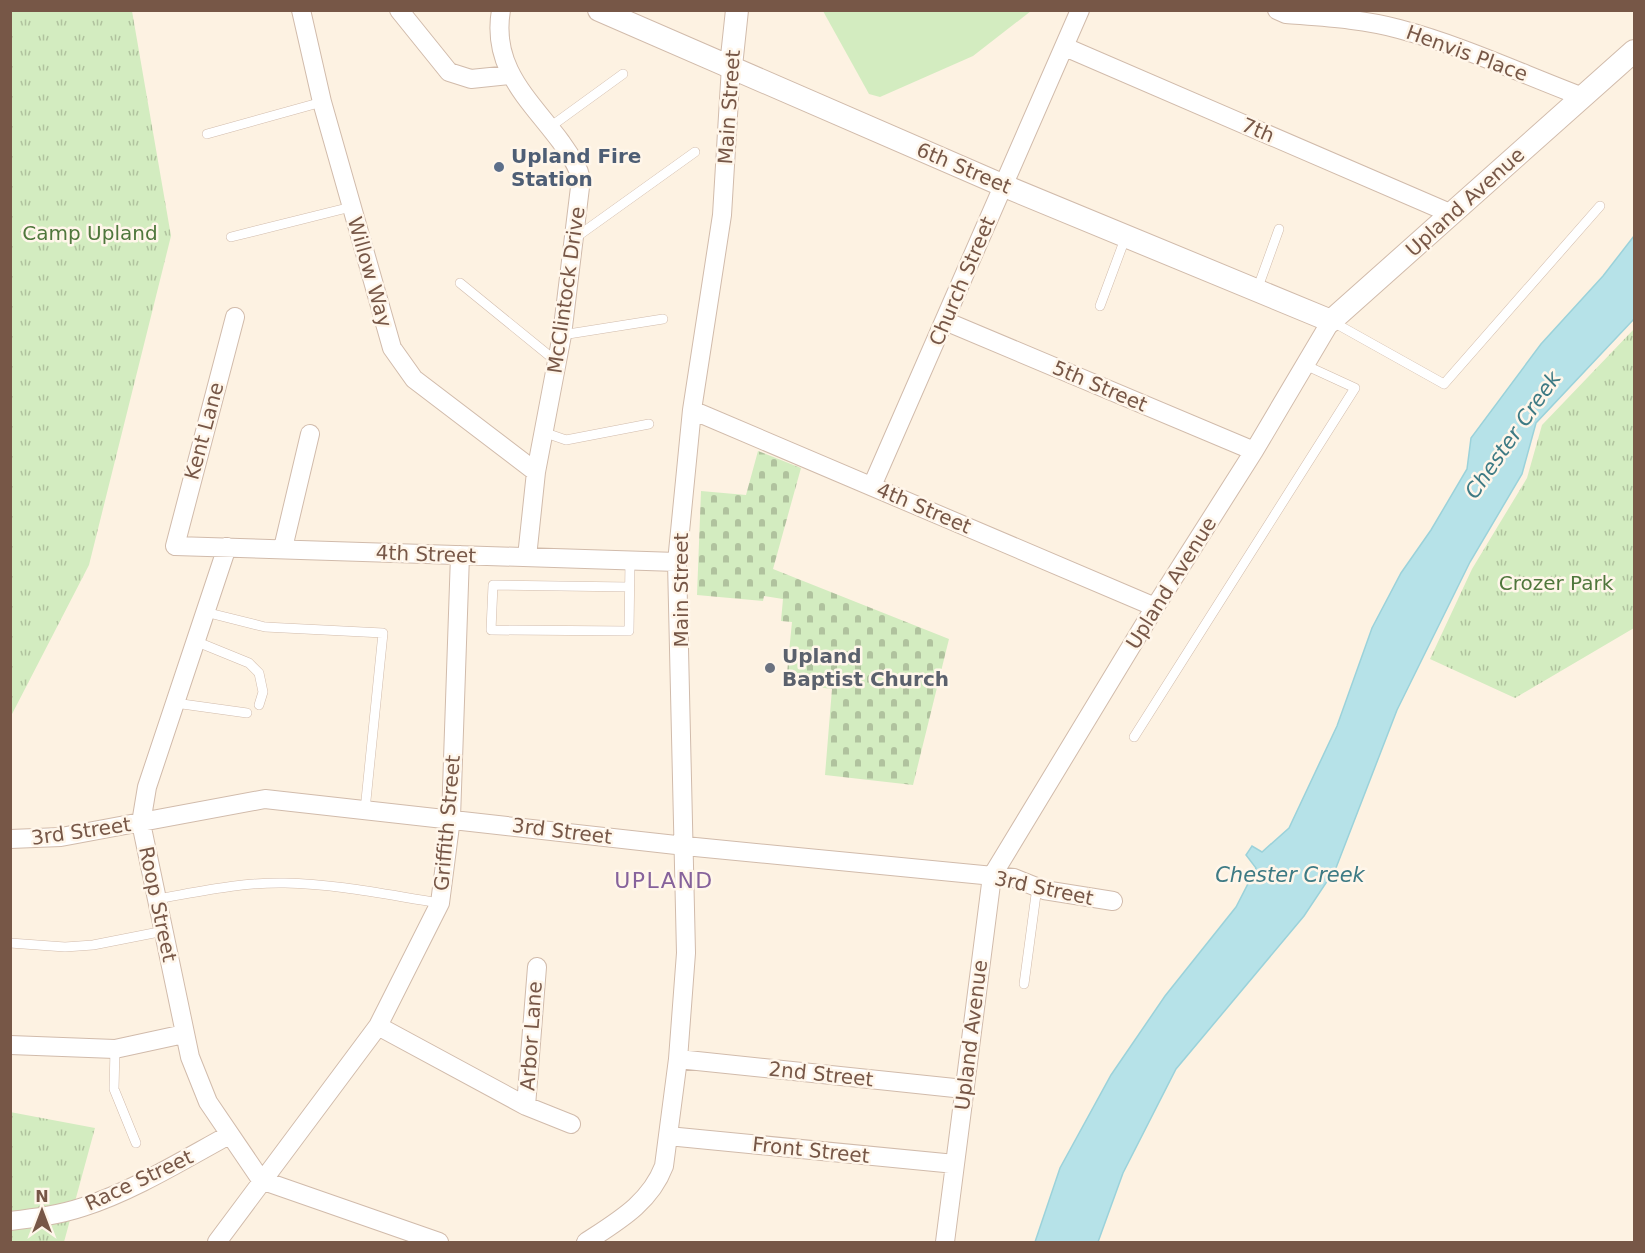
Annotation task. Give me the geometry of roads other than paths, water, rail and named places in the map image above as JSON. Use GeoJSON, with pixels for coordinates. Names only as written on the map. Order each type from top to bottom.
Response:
{"type":"FeatureCollection","features":[{"type":"Feature","properties":{"kind":"street"},"geometry":{"type":"LineString","coordinates":[[399,10],[449,72],[471,79],[510,75]]}},
{"type":"Feature","properties":{"kind":"street","name":"McClintock Drive"},"geometry":{"type":"LineString","coordinates":[[501,10],[499,46],[510,75],[550,127],[580,173],[581,187],[562,335],[536,472],[526,558]]}},
{"type":"Feature","properties":{"kind":"street","name":"6th Street"},"geometry":{"type":"LineString","coordinates":[[599,10],[1002,185],[1331,321]]}},
{"type":"Feature","properties":{"kind":"street","name":"Main Street"},"geometry":{"type":"LineString","coordinates":[[668,1136],[678,1059],[686,953],[677,562],[693,410],[722,215],[731,66],[737,10]]}},
{"type":"Feature","properties":{"kind":"street","name":"Church Street"},"geometry":{"type":"LineString","coordinates":[[872,486],[1080,10]]}},
{"type":"Feature","properties":{"kind":"street","name":"Henvis Place"},"geometry":{"type":"LineString","coordinates":[[1277,10],[1286,14],[1349,20],[1398,28],[1500,62],[1583,97]]}},
{"type":"Feature","properties":{"kind":"street","name":"Willow Way"},"geometry":{"type":"LineString","coordinates":[[297,11],[392,348],[414,379],[536,472]]}},
{"type":"Feature","properties":{"kind":"street","name":"7th"},"geometry":{"type":"LineString","coordinates":[[1065,47],[1452,214]]}},
{"type":"Feature","properties":{"kind":"street","name":"Upland Avenue"},"geometry":{"type":"LineString","coordinates":[[945,1242],[992,876],[1155,607],[1254,451],[1331,321],[1635,51]]}},
{"type":"Feature","properties":{"kind":"street","name":"Kent Lane"},"geometry":{"type":"LineString","coordinates":[[176,546],[192,474],[235,317]]}},
{"type":"Feature","properties":{"kind":"street","name":"5th Street"},"geometry":{"type":"LineString","coordinates":[[945,321],[1254,451]]}},
{"type":"Feature","properties":{"kind":"street","name":"4th Street"},"geometry":{"type":"LineString","coordinates":[[693,410],[1155,607]]}},
{"type":"Feature","properties":{"kind":"street"},"geometry":{"type":"LineString","coordinates":[[283,548],[310,434]]}},
{"type":"Feature","properties":{"kind":"street","name":"4th Street"},"geometry":{"type":"LineString","coordinates":[[176,546],[677,562]]}},
{"type":"Feature","properties":{"kind":"street","name":"Roop Street"},"geometry":{"type":"LineString","coordinates":[[227,547],[147,787],[141,823],[184,1034],[208,1102],[261,1180]]}},
{"type":"Feature","properties":{"kind":"street","name":"Griffith Street"},"geometry":{"type":"LineString","coordinates":[[217,1242],[378,1026],[440,903],[451,818],[460,555]]}},
{"type":"Feature","properties":{"kind":"street","name":"3rd Street"},"geometry":{"type":"LineString","coordinates":[[10,839],[61,837],[265,799],[451,818],[685,846],[1014,878],[1037,887],[1113,902]]}},
{"type":"Feature","properties":{"kind":"street","name":"Arbor Lane"},"geometry":{"type":"LineString","coordinates":[[526,1106],[537,967]]}},
{"type":"Feature","properties":{"kind":"street"},"geometry":{"type":"LineString","coordinates":[[378,1026],[526,1106],[572,1124]]}},
{"type":"Feature","properties":{"kind":"street"},"geometry":{"type":"LineString","coordinates":[[10,1045],[115,1049],[184,1034]]}},
{"type":"Feature","properties":{"kind":"street","name":"2nd Street"},"geometry":{"type":"LineString","coordinates":[[678,1059],[964,1089]]}},
{"type":"Feature","properties":{"kind":"street","name":"Race Street"},"geometry":{"type":"LineString","coordinates":[[10,1221],[53,1215],[86,1206],[160,1173],[229,1135]]}},
{"type":"Feature","properties":{"kind":"street"},"geometry":{"type":"LineString","coordinates":[[586,1242],[625,1216],[654,1187],[664,1166],[668,1136]]}},
{"type":"Feature","properties":{"kind":"street","name":"Front Street"},"geometry":{"type":"LineString","coordinates":[[668,1136],[955,1164]]}},
{"type":"Feature","properties":{"kind":"street"},"geometry":{"type":"LineString","coordinates":[[261,1180],[440,1242]]}},
{"type":"Feature","properties":{"kind":"lane"},"geometry":{"type":"LineString","coordinates":[[550,127],[623,74]]}},
{"type":"Feature","properties":{"kind":"lane"},"geometry":{"type":"LineString","coordinates":[[207,134],[322,102]]}},
{"type":"Feature","properties":{"kind":"lane"},"geometry":{"type":"LineString","coordinates":[[574,238],[695,152]]}},
{"type":"Feature","properties":{"kind":"lane"},"geometry":{"type":"LineString","coordinates":[[231,237],[351,207]]}},
{"type":"Feature","properties":{"kind":"lane"},"geometry":{"type":"LineString","coordinates":[[1331,321],[1444,384],[1600,207]]}},
{"type":"Feature","properties":{"kind":"lane"},"geometry":{"type":"LineString","coordinates":[[1257,290],[1279,229]]}},
{"type":"Feature","properties":{"kind":"lane"},"geometry":{"type":"LineString","coordinates":[[1100,306],[1126,236]]}},
{"type":"Feature","properties":{"kind":"lane"},"geometry":{"type":"LineString","coordinates":[[460,283],[557,362]]}},
{"type":"Feature","properties":{"kind":"lane"},"geometry":{"type":"LineString","coordinates":[[562,335],[663,319]]}},
{"type":"Feature","properties":{"kind":"lane"},"geometry":{"type":"LineString","coordinates":[[1134,737],[1355,388],[1305,365]]}},
{"type":"Feature","properties":{"kind":"lane"},"geometry":{"type":"LineString","coordinates":[[543,432],[566,440],[649,424]]}},
{"type":"Feature","properties":{"kind":"lane"},"geometry":{"type":"LineString","coordinates":[[629,587],[493,585],[491,630],[629,631],[630,560]]}},
{"type":"Feature","properties":{"kind":"lane"},"geometry":{"type":"LineString","coordinates":[[205,612],[265,627],[383,633],[365,810]]}},
{"type":"Feature","properties":{"kind":"lane"},"geometry":{"type":"LineString","coordinates":[[195,641],[249,663],[259,673],[263,692],[259,705]]}},
{"type":"Feature","properties":{"kind":"lane"},"geometry":{"type":"LineString","coordinates":[[175,703],[203,709],[247,713]]}},
{"type":"Feature","properties":{"kind":"lane"},"geometry":{"type":"LineString","coordinates":[[157,899],[216,888],[283,883],[336,886],[440,903]]}},
{"type":"Feature","properties":{"kind":"lane"},"geometry":{"type":"LineString","coordinates":[[1024,984],[1037,887]]}},
{"type":"Feature","properties":{"kind":"lane"},"geometry":{"type":"LineString","coordinates":[[10,944],[65,947],[93,945],[164,932]]}},
{"type":"Feature","properties":{"kind":"lane"},"geometry":{"type":"LineString","coordinates":[[115,1049],[114,1089],[136,1143]]}},
{"type":"Feature","properties":{"kind":"water","name":"Chester Creek"},"geometry":{"type":"Polygon","coordinates":[[[1634,236],[1634,319],[1536,423],[1522,474],[1470,562],[1397,710],[1336,868],[1304,916],[1176,1069],[1123,1173],[1098,1242],[1035,1242],[1060,1168],[1111,1075],[1165,996],[1236,907],[1256,868],[1246,855],[1252,846],[1262,852],[1289,828],[1337,726],[1372,628],[1401,573],[1431,530],[1467,469],[1471,438],[1541,344],[1603,276],[1634,236]]]}},
{"type":"Feature","properties":{"kind":"place","name":"Upland Fire Station"},"geometry":{"type":"Point","coordinates":[499,167]}},
{"type":"Feature","properties":{"kind":"place","name":"Upland Baptist Church"},"geometry":{"type":"Point","coordinates":[770,668]}},
{"type":"Feature","properties":{"kind":"district","name":"UPLAND"},"geometry":{"type":"Point","coordinates":[664,880]}},
{"type":"Feature","properties":{"kind":"park label","name":"Camp Upland"},"geometry":{"type":"Point","coordinates":[90,233]}},
{"type":"Feature","properties":{"kind":"park label","name":"Crozer Park"},"geometry":{"type":"Point","coordinates":[1556,583]}}]}
